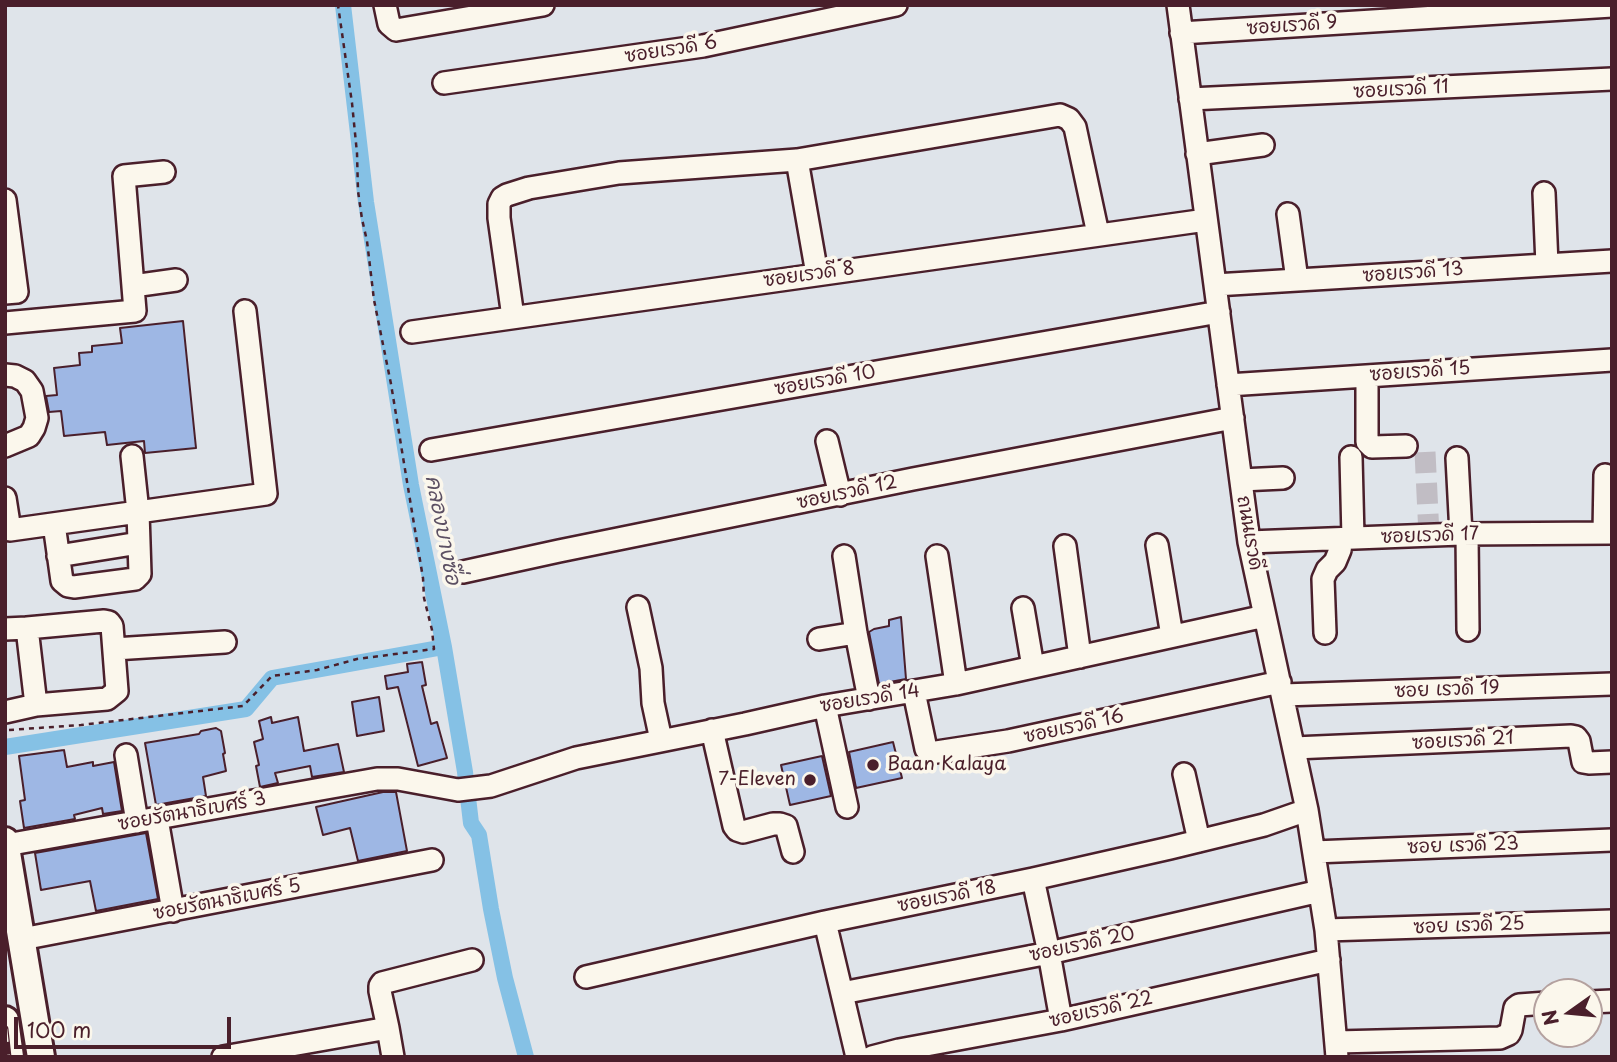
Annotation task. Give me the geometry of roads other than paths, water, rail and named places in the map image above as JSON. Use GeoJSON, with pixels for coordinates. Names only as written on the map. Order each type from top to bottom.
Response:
{"type":"FeatureCollection","features":[{"type":"Feature","properties":{"kind":"main road"},"geometry":{"type":"LineString","coordinates":[[6,843],[41,1057]]}},
{"type":"Feature","properties":{"kind":"main road"},"geometry":{"type":"LineString","coordinates":[[13,884],[11,907],[27,1057]]}},
{"type":"Feature","properties":{"kind":"main road"},"geometry":{"type":"LineString","coordinates":[[5,1020],[10,1057]]}},
{"type":"Feature","properties":{"kind":"street"},"geometry":{"type":"LineString","coordinates":[[385,5],[389,24],[396,30],[543,5]]}},
{"type":"Feature","properties":{"kind":"street","name":"ซอยเรวดี 6"},"geometry":{"type":"LineString","coordinates":[[444,83],[702,46],[896,5]]}},
{"type":"Feature","properties":{"kind":"street","name":"ถนนเรวดี"},"geometry":{"type":"LineString","coordinates":[[1178,5],[1249,542],[1307,810],[1326,930],[1337,1049]]}},
{"type":"Feature","properties":{"kind":"street","name":"ซอยเรวดี 9"},"geometry":{"type":"LineString","coordinates":[[1181,33],[1612,6]]}},
{"type":"Feature","properties":{"kind":"street","name":"ซอยเรวดี 11"},"geometry":{"type":"LineString","coordinates":[[1190,99],[1612,79]]}},
{"type":"Feature","properties":{"kind":"street"},"geometry":{"type":"LineString","coordinates":[[513,317],[499,219],[499,204],[502,198],[529,188],[619,173],[797,160],[1060,115],[1069,119],[1074,127],[1098,234]]}},
{"type":"Feature","properties":{"kind":"street"},"geometry":{"type":"LineString","coordinates":[[1197,154],[1263,145]]}},
{"type":"Feature","properties":{"kind":"street"},"geometry":{"type":"LineString","coordinates":[[797,160],[817,274]]}},
{"type":"Feature","properties":{"kind":"street"},"geometry":{"type":"LineString","coordinates":[[5,323],[135,311],[124,176],[164,172]]}},
{"type":"Feature","properties":{"kind":"street"},"geometry":{"type":"LineString","coordinates":[[1544,193],[1547,265]]}},
{"type":"Feature","properties":{"kind":"street"},"geometry":{"type":"LineString","coordinates":[[5,200],[17,292],[5,293]]}},
{"type":"Feature","properties":{"kind":"street"},"geometry":{"type":"LineString","coordinates":[[1288,214],[1297,280]]}},
{"type":"Feature","properties":{"kind":"street","name":"ซอยเรวดี 8"},"geometry":{"type":"LineString","coordinates":[[412,332],[1206,220]]}},
{"type":"Feature","properties":{"kind":"street","name":"ซอยเรวดี 13"},"geometry":{"type":"LineString","coordinates":[[1215,285],[1612,261]]}},
{"type":"Feature","properties":{"kind":"street"},"geometry":{"type":"LineString","coordinates":[[133,286],[176,280]]}},
{"type":"Feature","properties":{"kind":"street"},"geometry":{"type":"LineString","coordinates":[[5,498],[10,530],[266,494],[245,312]]}},
{"type":"Feature","properties":{"kind":"street","name":"ซอยเรวดี 10"},"geometry":{"type":"LineString","coordinates":[[431,450],[1219,312]]}},
{"type":"Feature","properties":{"kind":"street","name":"ซอยเรวดี 15"},"geometry":{"type":"LineString","coordinates":[[1228,385],[1612,360]]}},
{"type":"Feature","properties":{"kind":"street"},"geometry":{"type":"LineString","coordinates":[[5,375],[25,381],[32,391],[37,418],[29,436],[5,446]]}},
{"type":"Feature","properties":{"kind":"street"},"geometry":{"type":"LineString","coordinates":[[1367,376],[1367,442],[1371,447],[1406,446]]}},
{"type":"Feature","properties":{"kind":"street","name":"ซอยเรวดี 12"},"geometry":{"type":"LineString","coordinates":[[463,572],[940,474],[1233,418]]}},
{"type":"Feature","properties":{"kind":"street"},"geometry":{"type":"LineString","coordinates":[[827,441],[840,495]]}},
{"type":"Feature","properties":{"kind":"street"},"geometry":{"type":"LineString","coordinates":[[54,524],[62,581],[68,586],[135,579],[140,574],[138,512],[132,456]]}},
{"type":"Feature","properties":{"kind":"street"},"geometry":{"type":"LineString","coordinates":[[1325,633],[1324,579],[1348,538],[1351,457]]}},
{"type":"Feature","properties":{"kind":"street"},"geometry":{"type":"LineString","coordinates":[[1457,458],[1464,534],[1468,630]]}},
{"type":"Feature","properties":{"kind":"street"},"geometry":{"type":"LineString","coordinates":[[1605,475],[1608,533]]}},
{"type":"Feature","properties":{"kind":"street"},"geometry":{"type":"LineString","coordinates":[[1241,480],[1283,478]]}},
{"type":"Feature","properties":{"kind":"street","name":"ซอยเรวดี 17"},"geometry":{"type":"LineString","coordinates":[[1249,542],[1464,534],[1608,533]]}},
{"type":"Feature","properties":{"kind":"street"},"geometry":{"type":"LineString","coordinates":[[58,556],[139,543]]}},
{"type":"Feature","properties":{"kind":"street"},"geometry":{"type":"LineString","coordinates":[[1157,545],[1172,636]]}},
{"type":"Feature","properties":{"kind":"street"},"geometry":{"type":"LineString","coordinates":[[1065,546],[1080,657]]}},
{"type":"Feature","properties":{"kind":"street"},"geometry":{"type":"LineString","coordinates":[[937,555],[956,684]]}},
{"type":"Feature","properties":{"kind":"street"},"geometry":{"type":"LineString","coordinates":[[844,556],[869,699]]}},
{"type":"Feature","properties":{"kind":"street"},"geometry":{"type":"LineString","coordinates":[[638,607],[651,668],[653,703],[661,740]]}},
{"type":"Feature","properties":{"kind":"street"},"geometry":{"type":"LineString","coordinates":[[1023,608],[1033,667]]}},
{"type":"Feature","properties":{"kind":"street","name":"ซอยเรวดี 14"},"geometry":{"type":"LineString","coordinates":[[377,779],[398,779],[468,789],[491,786],[576,758],[825,706],[956,684],[1265,616]]}},
{"type":"Feature","properties":{"kind":"street"},"geometry":{"type":"LineString","coordinates":[[5,629],[109,622],[112,626],[117,691],[107,699],[36,705],[5,712]]}},
{"type":"Feature","properties":{"kind":"street"},"geometry":{"type":"LineString","coordinates":[[27,628],[36,705]]}},
{"type":"Feature","properties":{"kind":"street"},"geometry":{"type":"LineString","coordinates":[[819,639],[856,633]]}},
{"type":"Feature","properties":{"kind":"street"},"geometry":{"type":"LineString","coordinates":[[114,649],[225,642]]}},
{"type":"Feature","properties":{"kind":"street","name":"ซอย เรวดี 19"},"geometry":{"type":"LineString","coordinates":[[1282,688],[1612,684]]}},
{"type":"Feature","properties":{"kind":"street","name":"ซอยเรวดี 16"},"geometry":{"type":"LineString","coordinates":[[914,692],[926,749],[930,753],[1008,741],[1282,688]]}},
{"type":"Feature","properties":{"kind":"street"},"geometry":{"type":"LineString","coordinates":[[825,706],[847,807]]}},
{"type":"Feature","properties":{"kind":"street"},"geometry":{"type":"LineString","coordinates":[[712,730],[737,831],[743,832],[773,824],[786,826],[793,852]]}},
{"type":"Feature","properties":{"kind":"street","name":"ซอยเรวดี 21"},"geometry":{"type":"LineString","coordinates":[[1294,748],[1572,736],[1579,741],[1583,761],[1612,762]]}},
{"type":"Feature","properties":{"kind":"street"},"geometry":{"type":"LineString","coordinates":[[126,755],[173,911]]}},
{"type":"Feature","properties":{"kind":"street"},"geometry":{"type":"LineString","coordinates":[[1184,774],[1199,841]]}},
{"type":"Feature","properties":{"kind":"street","name":"ซอยรัตนาธิเบศร์ 3"},"geometry":{"type":"LineString","coordinates":[[6,843],[377,779]]}},
{"type":"Feature","properties":{"kind":"street","name":"ซอยเรวดี 18"},"geometry":{"type":"LineString","coordinates":[[586,977],[1199,841],[1264,825],[1307,810]]}},
{"type":"Feature","properties":{"kind":"street","name":"ซอย เรวดี 23"},"geometry":{"type":"LineString","coordinates":[[1314,852],[1612,840]]}},
{"type":"Feature","properties":{"kind":"street","name":"ซอยรัตนาธิเบศร์ 5"},"geometry":{"type":"LineString","coordinates":[[22,939],[432,860]]}},
{"type":"Feature","properties":{"kind":"street"},"geometry":{"type":"LineString","coordinates":[[1033,879],[1061,1020]]}},
{"type":"Feature","properties":{"kind":"street","name":"ซอยเรวดี 20"},"geometry":{"type":"LineString","coordinates":[[842,993],[1049,953],[1320,891]]}},
{"type":"Feature","properties":{"kind":"street","name":"ซอย เรวดี 25"},"geometry":{"type":"LineString","coordinates":[[1326,930],[1612,921]]}},
{"type":"Feature","properties":{"kind":"street"},"geometry":{"type":"LineString","coordinates":[[825,922],[857,1057]]}},
{"type":"Feature","properties":{"kind":"street"},"geometry":{"type":"LineString","coordinates":[[393,1057],[380,991],[382,983],[472,960]]}},
{"type":"Feature","properties":{"kind":"street","name":"ซอยเรวดี 22"},"geometry":{"type":"LineString","coordinates":[[872,1057],[899,1049],[1061,1020],[1329,960]]}},
{"type":"Feature","properties":{"kind":"street"},"geometry":{"type":"LineString","coordinates":[[1337,1049],[1500,1038],[1511,1030],[1515,1008],[1533,1004]]}},
{"type":"Feature","properties":{"kind":"street"},"geometry":{"type":"LineString","coordinates":[[223,1057],[388,1028]]}},
{"type":"Feature","properties":{"kind":"waterway","name":"คลองบางซื่อ"},"geometry":{"type":"LineString","coordinates":[[343,5],[366,202],[411,485],[444,647],[471,823],[479,835],[505,978],[526,1057]]}},
{"type":"Feature","properties":{"kind":"waterway"},"geometry":{"type":"LineString","coordinates":[[5,747],[246,709],[272,678],[444,647]]}},
{"type":"Feature","properties":{"kind":"tunnel"},"geometry":{"type":"LineString","coordinates":[[1425,452],[1429,535]]}},
{"type":"Feature","properties":{"kind":"railway"},"geometry":{"type":"LineString","coordinates":[[5,1029],[8,1057]]}},
{"type":"Feature","properties":{"kind":"place","name":"Baan Kalaya"},"geometry":{"type":"Point","coordinates":[873,765]}},
{"type":"Feature","properties":{"kind":"place","name":"7-Eleven"},"geometry":{"type":"Point","coordinates":[810,780]}}]}
